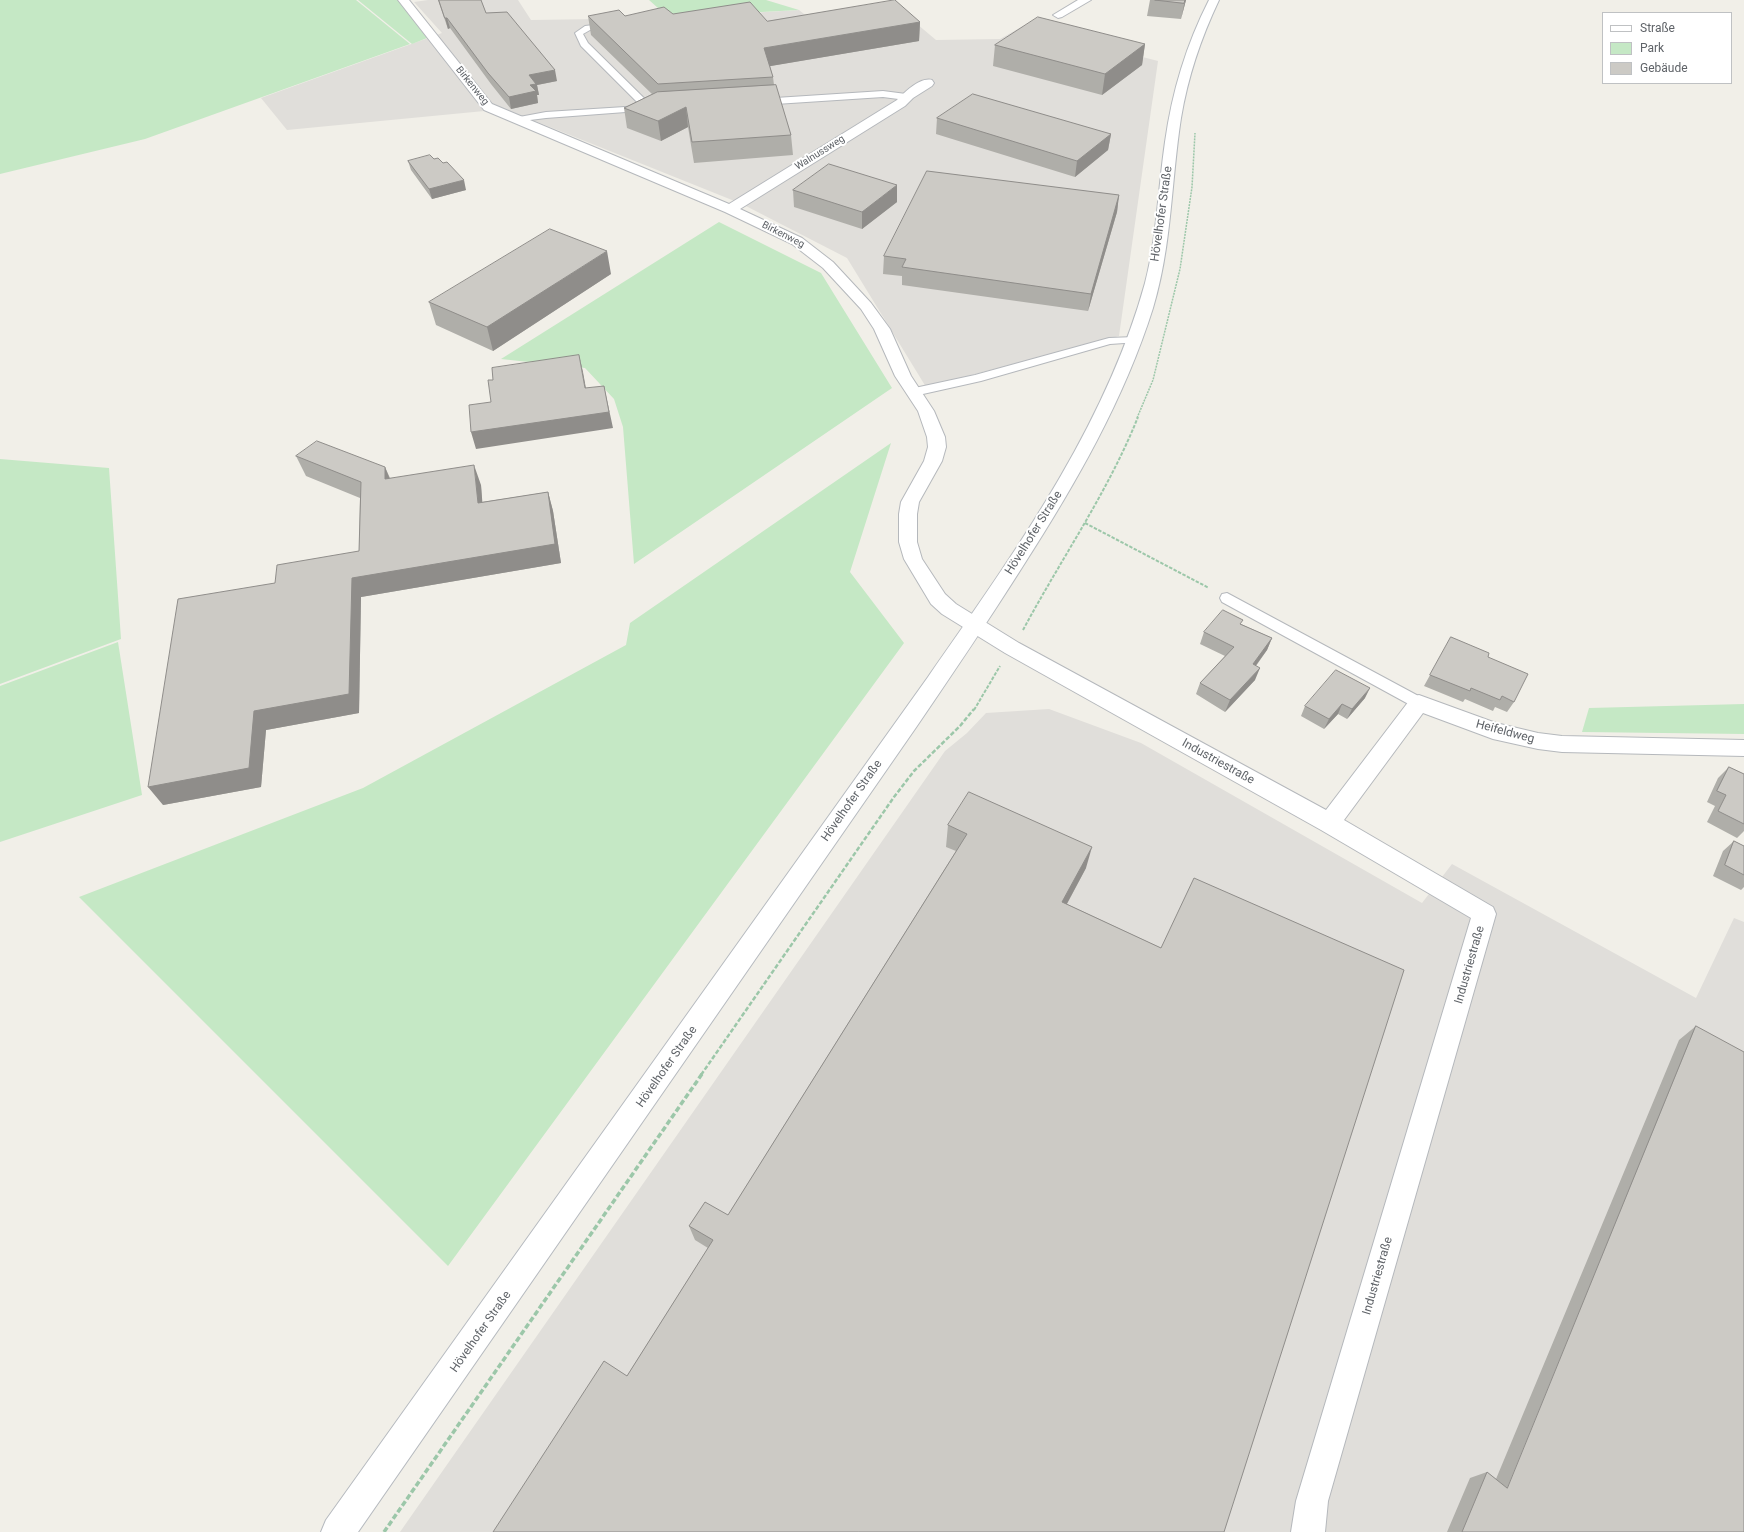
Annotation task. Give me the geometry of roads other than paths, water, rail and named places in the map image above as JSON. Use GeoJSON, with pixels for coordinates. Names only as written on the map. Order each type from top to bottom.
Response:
{"type":"FeatureCollection","features":[{"type":"Feature","properties":{"kind":"street","name":"Birkenweg"},"geometry":{"type":"LineString","coordinates":[[403,0],[488,107],[730,209],[797,241],[828,265],[866,306],[882,329],[903,376],[926,411],[936,437],[937,447],[933,461],[910,502],[908,514],[908,542],[913,559],[938,599],[975,626]]}},
{"type":"Feature","properties":{"kind":"street"},"geometry":{"type":"LineString","coordinates":[[1058,15],[1086,0]]}},
{"type":"Feature","properties":{"kind":"street","name":"Hövelhofer Straße"},"geometry":{"type":"LineString","coordinates":[[338,1532],[512,1288],[975,626],[1058,496],[1093,431],[1117,382],[1144,315],[1163,227],[1173,125],[1185,69],[1193,43],[1214,0]]}},
{"type":"Feature","properties":{"kind":"street","name":"Walnussweg"},"geometry":{"type":"LineString","coordinates":[[730,209],[901,103],[907,96],[928,82]]}},
{"type":"Feature","properties":{"kind":"street","name":"Industriestraße"},"geometry":{"type":"LineString","coordinates":[[975,626],[1012,648],[1329,823],[1484,914],[1312,1501],[1308,1532]]}},
{"type":"Feature","properties":{"kind":"street"},"geometry":{"type":"LineString","coordinates":[[1329,823],[1419,703]]}},
{"type":"Feature","properties":{"kind":"street","name":"Heifeldweg"},"geometry":{"type":"LineString","coordinates":[[1419,703],[1493,731],[1538,741],[1562,744],[1744,748]]}},
{"type":"Feature","properties":{"kind":"lane"},"geometry":{"type":"LineString","coordinates":[[517,120],[546,115],[653,108],[584,44],[579,33],[588,28],[620,24]]}},
{"type":"Feature","properties":{"kind":"lane"},"geometry":{"type":"LineString","coordinates":[[751,102],[883,94],[907,96]]}},
{"type":"Feature","properties":{"kind":"lane"},"geometry":{"type":"LineString","coordinates":[[914,392],[977,378],[1109,341],[1135,340]]}},
{"type":"Feature","properties":{"kind":"lane"},"geometry":{"type":"LineString","coordinates":[[1227,598],[1419,703]]}}]}
